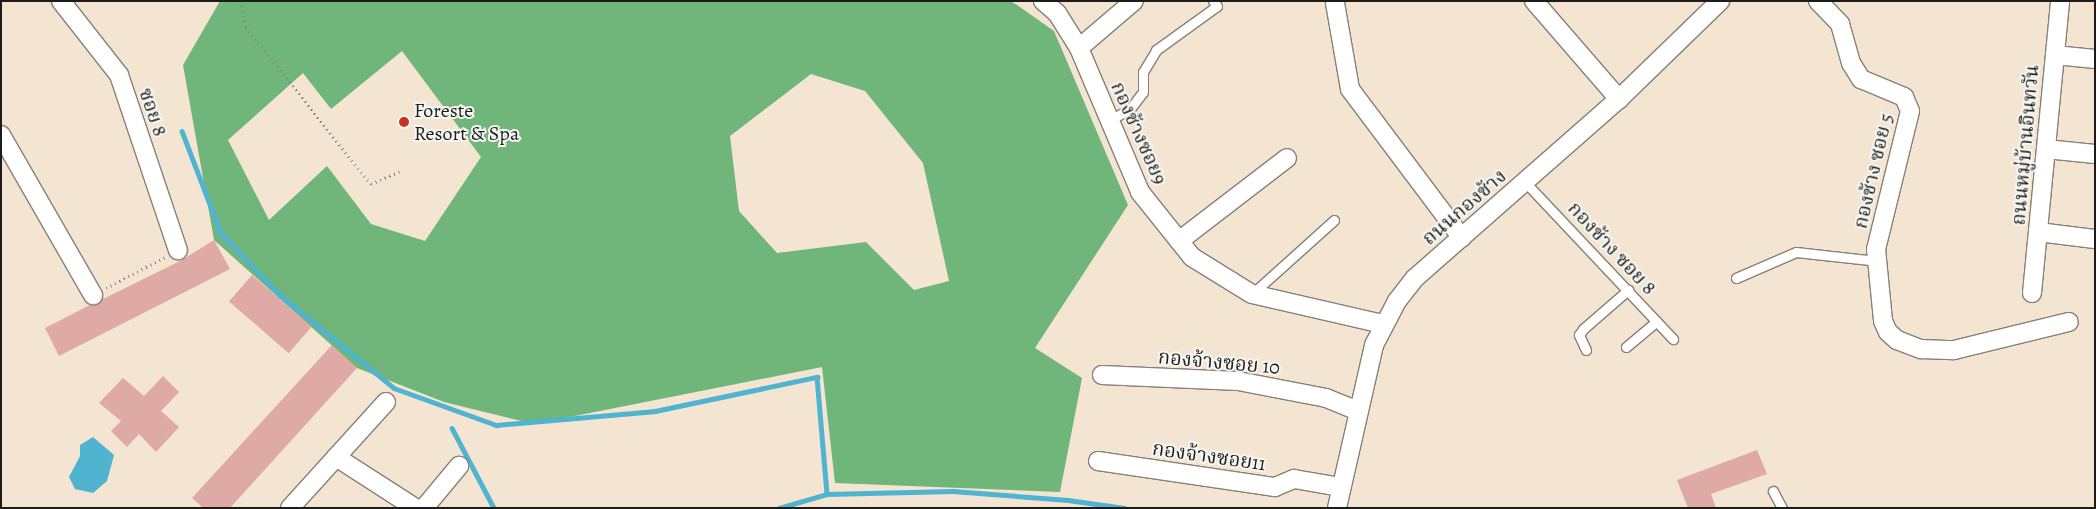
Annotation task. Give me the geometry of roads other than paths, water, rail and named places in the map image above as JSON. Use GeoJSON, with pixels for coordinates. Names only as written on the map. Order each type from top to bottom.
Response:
{"type":"FeatureCollection","features":[{"type":"Feature","properties":{"kind":"street","name":"ซอย 8"},"geometry":{"type":"LineString","coordinates":[[61,1],[119,75],[178,250]]}},
{"type":"Feature","properties":{"kind":"street","name":"กองช้างซอย9"},"geometry":{"type":"LineString","coordinates":[[1043,1],[1057,13],[1080,48],[1108,121],[1140,192],[1192,257],[1252,294],[1383,324]]}},
{"type":"Feature","properties":{"kind":"street"},"geometry":{"type":"LineString","coordinates":[[1080,48],[1134,1]]}},
{"type":"Feature","properties":{"kind":"street"},"geometry":{"type":"LineString","coordinates":[[1534,1],[1619,99]]}},
{"type":"Feature","properties":{"kind":"street","name":"ถนนกองช้าง"},"geometry":{"type":"LineString","coordinates":[[1337,508],[1358,411],[1383,324],[1416,278],[1619,99],[1720,1]]}},
{"type":"Feature","properties":{"kind":"street","name":"กองช้าง ซอย 5"},"geometry":{"type":"LineString","coordinates":[[1818,1],[1840,24],[1851,63],[1861,79],[1904,97],[1910,111],[1876,249],[1883,320],[1888,332],[1896,340],[1921,349],[1954,350],[2069,322]]}},
{"type":"Feature","properties":{"kind":"street","name":"ถนนหมู่บ้านอินทวัน"},"geometry":{"type":"LineString","coordinates":[[2032,293],[2060,1]]}},
{"type":"Feature","properties":{"kind":"street"},"geometry":{"type":"LineString","coordinates":[[1335,3],[1350,89],[1462,238]]}},
{"type":"Feature","properties":{"kind":"street"},"geometry":{"type":"LineString","coordinates":[[2055,55],[2095,59]]}},
{"type":"Feature","properties":{"kind":"street"},"geometry":{"type":"LineString","coordinates":[[1,135],[93,295]]}},
{"type":"Feature","properties":{"kind":"street"},"geometry":{"type":"LineString","coordinates":[[2046,148],[2095,154]]}},
{"type":"Feature","properties":{"kind":"street"},"geometry":{"type":"LineString","coordinates":[[1179,241],[1287,158]]}},
{"type":"Feature","properties":{"kind":"street"},"geometry":{"type":"LineString","coordinates":[[2038,232],[2095,239]]}},
{"type":"Feature","properties":{"kind":"street","name":"กองจ้างซอย 10"},"geometry":{"type":"LineString","coordinates":[[1102,375],[1238,381],[1326,398],[1358,411]]}},
{"type":"Feature","properties":{"kind":"street"},"geometry":{"type":"LineString","coordinates":[[290,508],[386,402]]}},
{"type":"Feature","properties":{"kind":"street"},"geometry":{"type":"LineString","coordinates":[[336,457],[415,508]]}},
{"type":"Feature","properties":{"kind":"street","name":"กองจ้างซอย11"},"geometry":{"type":"LineString","coordinates":[[1098,461],[1275,487],[1294,479],[1341,487]]}},
{"type":"Feature","properties":{"kind":"street"},"geometry":{"type":"LineString","coordinates":[[424,508],[459,466]]}},
{"type":"Feature","properties":{"kind":"lane"},"geometry":{"type":"LineString","coordinates":[[1108,121],[1130,109],[1143,92],[1143,72],[1156,50],[1216,6],[1213,1]]}},
{"type":"Feature","properties":{"kind":"lane","name":"กองช้าง ซอย 8"},"geometry":{"type":"LineString","coordinates":[[1525,182],[1673,339]]}},
{"type":"Feature","properties":{"kind":"lane"},"geometry":{"type":"LineString","coordinates":[[1252,294],[1334,220]]}},
{"type":"Feature","properties":{"kind":"lane"},"geometry":{"type":"LineString","coordinates":[[1736,278],[1796,252],[1878,267]]}},
{"type":"Feature","properties":{"kind":"lane"},"geometry":{"type":"LineString","coordinates":[[1586,350],[1579,335],[1582,329],[1628,290]]}},
{"type":"Feature","properties":{"kind":"lane"},"geometry":{"type":"LineString","coordinates":[[1626,347],[1657,321]]}},
{"type":"Feature","properties":{"kind":"lane"},"geometry":{"type":"LineString","coordinates":[[1773,491],[1782,508]]}},
{"type":"Feature","properties":{"kind":"water"},"geometry":{"type":"Polygon","coordinates":[[[93,437],[114,455],[107,481],[93,493],[75,489],[69,477],[80,456],[80,445],[93,437]]]}},
{"type":"Feature","properties":{"kind":"waterway"},"geometry":{"type":"LineString","coordinates":[[182,131],[221,233],[280,295],[394,388],[496,425],[655,411],[817,377],[827,494]]}},
{"type":"Feature","properties":{"kind":"waterway"},"geometry":{"type":"LineString","coordinates":[[452,428],[494,508]]}},
{"type":"Feature","properties":{"kind":"waterway"},"geometry":{"type":"LineString","coordinates":[[779,508],[827,494],[953,491],[1068,500],[1124,508]]}},
{"type":"Feature","properties":{"kind":"place","name":"Foreste Resort & Spa"},"geometry":{"type":"Point","coordinates":[404,122]}}]}
